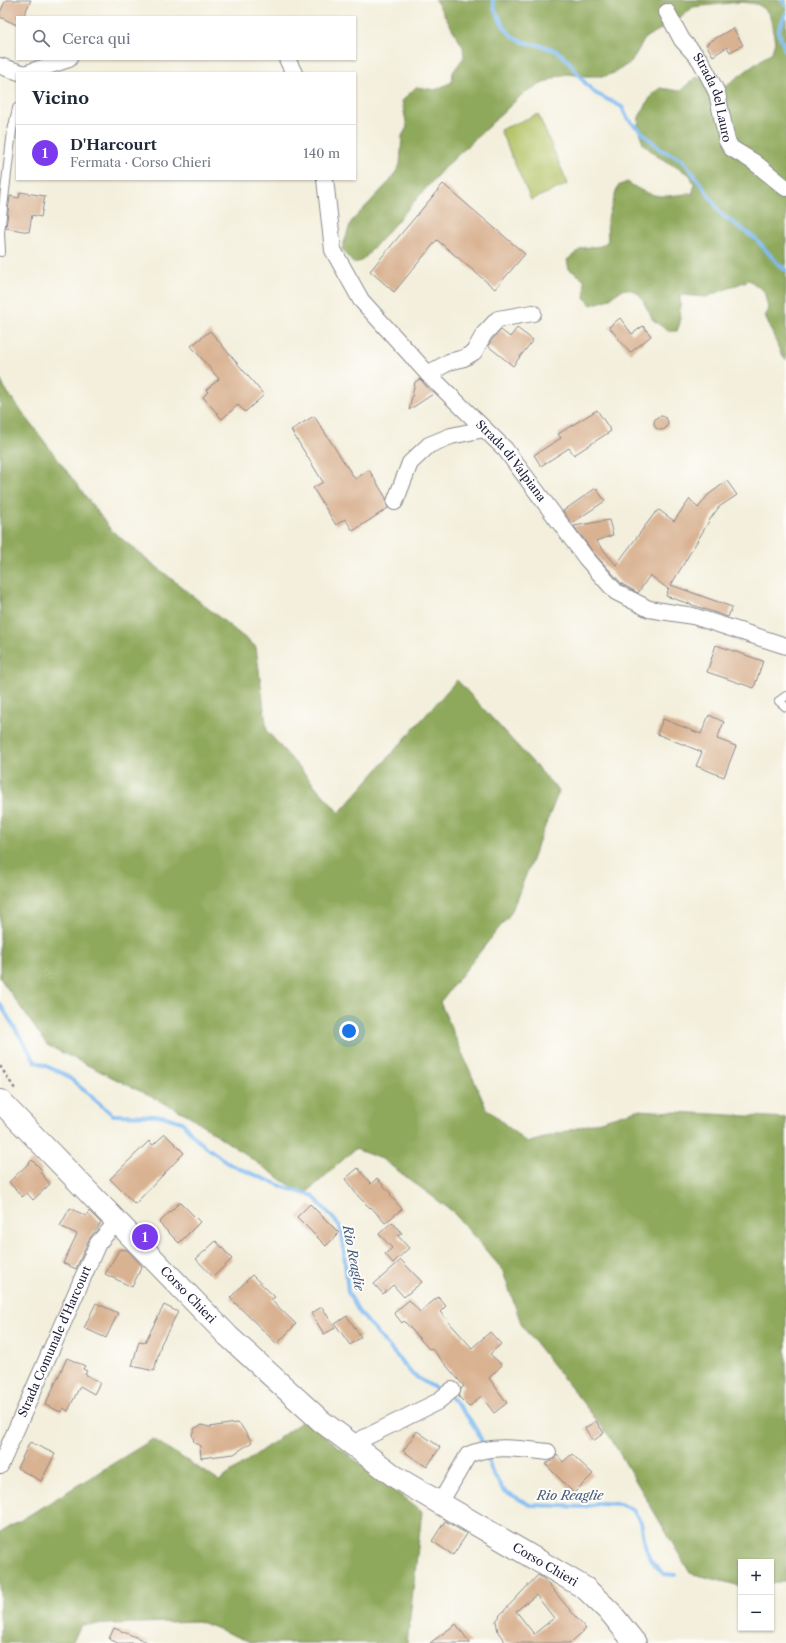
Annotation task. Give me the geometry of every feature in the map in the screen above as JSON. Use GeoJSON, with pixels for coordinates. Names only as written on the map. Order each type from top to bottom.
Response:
{"type":"FeatureCollection","features":[{"type":"Feature","properties":{"kind":"main road","name":"Corso Chieri"},"geometry":{"type":"LineString","coordinates":[[9,1098],[117,1222],[228,1336],[321,1420],[397,1478],[585,1588],[611,1613],[635,1643]]}},
{"type":"Feature","properties":{"kind":"street","name":"Strada del Lauro"},"geometry":{"type":"LineString","coordinates":[[667,12],[682,40],[700,60],[708,75],[716,93],[727,141],[731,148],[754,162],[786,188]]}},
{"type":"Feature","properties":{"kind":"street"},"geometry":{"type":"LineString","coordinates":[[30,72],[66,60]]}},
{"type":"Feature","properties":{"kind":"street"},"geometry":{"type":"LineString","coordinates":[[288,60],[294,72]]}},
{"type":"Feature","properties":{"kind":"street"},"geometry":{"type":"LineString","coordinates":[[0,66],[19,72]]}},
{"type":"Feature","properties":{"kind":"street","name":"Strada di Valpiana"},"geometry":{"type":"LineString","coordinates":[[325,180],[333,250],[361,300],[428,374],[505,449],[586,558],[616,592],[649,609],[693,616],[786,646]]}},
{"type":"Feature","properties":{"kind":"street"},"geometry":{"type":"LineString","coordinates":[[428,374],[449,362],[464,358],[474,352],[484,334],[498,319],[533,313]]}},
{"type":"Feature","properties":{"kind":"street"},"geometry":{"type":"LineString","coordinates":[[395,502],[410,463],[429,445],[451,436],[484,429]]}},
{"type":"Feature","properties":{"kind":"street","name":"Strada Comunale d'Harcourt"},"geometry":{"type":"LineString","coordinates":[[0,1466],[98,1243],[117,1222]]}},
{"type":"Feature","properties":{"kind":"street"},"geometry":{"type":"LineString","coordinates":[[352,1444],[437,1402],[452,1390]]}},
{"type":"Feature","properties":{"kind":"street"},"geometry":{"type":"LineString","coordinates":[[440,1503],[468,1455],[475,1452],[509,1448],[548,1452]]}},
{"type":"Feature","properties":{"kind":"lane"},"geometry":{"type":"LineString","coordinates":[[1,252],[1,225],[12,131],[16,113]]}},
{"type":"Feature","properties":{"kind":"lane"},"geometry":{"type":"LineString","coordinates":[[786,696],[779,701],[786,707]]}},
{"type":"Feature","properties":{"kind":"path"},"geometry":{"type":"LineString","coordinates":[[0,1066],[9,1098]]}},
{"type":"Feature","properties":{"kind":"green space"},"geometry":{"type":"Polygon","coordinates":[[[434,0],[786,0],[786,360],[782,356],[765,316],[768,308],[764,291],[749,280],[706,297],[680,295],[680,323],[677,331],[668,331],[653,320],[640,295],[632,290],[623,289],[607,300],[591,305],[585,297],[584,279],[569,269],[567,260],[582,248],[601,246],[608,241],[607,221],[618,186],[627,182],[645,192],[658,196],[673,196],[693,193],[694,184],[690,175],[657,156],[643,144],[638,126],[639,117],[653,93],[660,88],[680,91],[696,77],[724,87],[772,52],[775,42],[770,16],[765,9],[757,4],[740,2],[693,7],[678,20],[646,37],[631,62],[614,73],[605,76],[567,74],[558,76],[525,92],[443,169],[362,261],[353,263],[342,249],[351,222],[390,181],[400,165],[402,136],[407,127],[402,101],[416,87],[435,90],[452,82],[453,72],[464,57],[463,47],[434,0]]]}},
{"type":"Feature","properties":{"kind":"green space"},"geometry":{"type":"Polygon","coordinates":[[[538,114],[568,184],[531,200],[500,130],[538,114]]]}},
{"type":"Feature","properties":{"kind":"green space"},"geometry":{"type":"Polygon","coordinates":[[[0,379],[5,389],[111,530],[256,647],[267,731],[339,813],[457,680],[559,791],[511,913],[440,1002],[486,1108],[527,1143],[637,1110],[786,1118],[786,1581],[774,1583],[774,1559],[738,1559],[738,1585],[690,1573],[610,1437],[522,1326],[502,1269],[452,1211],[382,1159],[355,1149],[304,1195],[188,1115],[47,1045],[0,978],[0,379]]]}},
{"type":"Feature","properties":{"kind":"green space"},"geometry":{"type":"Polygon","coordinates":[[[304,1420],[422,1512],[407,1643],[253,1643],[198,1621],[81,1625],[72,1643],[0,1643],[0,1533],[153,1439],[219,1481],[304,1420]]]}},
{"type":"Feature","properties":{"kind":"building"},"geometry":{"type":"Polygon","coordinates":[[[6,0],[31,0],[23,16],[16,16],[16,25],[0,17],[0,12],[6,0]]]}},
{"type":"Feature","properties":{"kind":"building"},"geometry":{"type":"Polygon","coordinates":[[[733,28],[743,45],[730,52],[727,47],[713,56],[706,44],[733,28]]]}},
{"type":"Feature","properties":{"kind":"building"},"geometry":{"type":"Polygon","coordinates":[[[443,184],[525,254],[495,289],[437,240],[394,292],[370,271],[443,184]]]}},
{"type":"Feature","properties":{"kind":"building"},"geometry":{"type":"Polygon","coordinates":[[[20,192],[45,196],[41,217],[32,215],[29,232],[6,228],[10,196],[19,198],[20,192]]]}},
{"type":"Feature","properties":{"kind":"building"},"geometry":{"type":"Polygon","coordinates":[[[620,318],[632,334],[643,326],[651,336],[630,353],[609,327],[620,318]]]}},
{"type":"Feature","properties":{"kind":"building"},"geometry":{"type":"Polygon","coordinates":[[[517,328],[533,340],[513,366],[488,346],[501,330],[510,337],[517,328]]]}},
{"type":"Feature","properties":{"kind":"building"},"geometry":{"type":"Polygon","coordinates":[[[210,331],[264,395],[245,412],[238,405],[222,419],[203,397],[208,392],[206,390],[219,379],[191,346],[210,331]]]}},
{"type":"Feature","properties":{"kind":"building"},"geometry":{"type":"Polygon","coordinates":[[[420,379],[433,394],[409,410],[415,382],[420,379]]]}},
{"type":"Feature","properties":{"kind":"building"},"geometry":{"type":"Polygon","coordinates":[[[597,410],[611,431],[574,455],[569,448],[541,466],[534,455],[561,438],[558,434],[597,410]]]}},
{"type":"Feature","properties":{"kind":"building"},"geometry":{"type":"Polygon","coordinates":[[[314,416],[355,479],[369,470],[386,498],[388,508],[353,531],[345,519],[336,525],[313,488],[323,482],[291,430],[314,416]]]}},
{"type":"Feature","properties":{"kind":"building"},"geometry":{"type":"Polygon","coordinates":[[[658,416],[664,416],[668,420],[668,426],[664,430],[658,430],[654,426],[654,420],[658,416]]]}},
{"type":"Feature","properties":{"kind":"building"},"geometry":{"type":"Polygon","coordinates":[[[727,481],[737,495],[719,507],[671,585],[732,607],[728,617],[666,596],[669,588],[668,589],[650,575],[638,593],[622,584],[593,552],[574,526],[609,520],[613,535],[596,541],[616,565],[654,514],[659,510],[674,521],[690,499],[698,508],[708,495],[727,481]]]}},
{"type":"Feature","properties":{"kind":"building"},"geometry":{"type":"Polygon","coordinates":[[[596,488],[605,501],[572,523],[563,511],[596,488]]]}},
{"type":"Feature","properties":{"kind":"building"},"geometry":{"type":"Polygon","coordinates":[[[716,645],[763,661],[754,688],[707,672],[716,645]]]}},
{"type":"Feature","properties":{"kind":"building"},"geometry":{"type":"Polygon","coordinates":[[[709,715],[724,722],[717,739],[736,746],[724,777],[696,766],[702,752],[657,734],[663,719],[701,734],[709,715]]]}},
{"type":"Feature","properties":{"kind":"building"},"geometry":{"type":"Polygon","coordinates":[[[165,1134],[184,1153],[135,1204],[110,1179],[149,1141],[153,1145],[165,1134]]]}},
{"type":"Feature","properties":{"kind":"building"},"geometry":{"type":"Polygon","coordinates":[[[32,1160],[42,1170],[40,1172],[50,1184],[33,1200],[27,1193],[22,1197],[9,1182],[32,1160]]]}},
{"type":"Feature","properties":{"kind":"building"},"geometry":{"type":"Polygon","coordinates":[[[358,1168],[371,1184],[377,1178],[402,1209],[385,1223],[371,1207],[370,1208],[358,1196],[345,1179],[358,1168]]]}},
{"type":"Feature","properties":{"kind":"building"},"geometry":{"type":"Polygon","coordinates":[[[180,1202],[200,1222],[179,1243],[159,1223],[180,1202]]]}},
{"type":"Feature","properties":{"kind":"building"},"geometry":{"type":"Polygon","coordinates":[[[310,1204],[339,1233],[326,1246],[297,1217],[310,1204]]]}},
{"type":"Feature","properties":{"kind":"building"},"geometry":{"type":"Polygon","coordinates":[[[70,1208],[86,1216],[89,1211],[101,1223],[89,1239],[76,1269],[63,1263],[77,1234],[60,1226],[70,1208]]]}},
{"type":"Feature","properties":{"kind":"building"},"geometry":{"type":"Polygon","coordinates":[[[392,1222],[402,1233],[398,1236],[409,1248],[393,1263],[385,1254],[392,1248],[379,1234],[392,1222]]]}},
{"type":"Feature","properties":{"kind":"building"},"geometry":{"type":"Polygon","coordinates":[[[216,1241],[232,1259],[213,1277],[196,1259],[216,1241]]]}},
{"type":"Feature","properties":{"kind":"building"},"geometry":{"type":"Polygon","coordinates":[[[119,1250],[127,1250],[142,1266],[132,1287],[105,1274],[119,1250]]]}},
{"type":"Feature","properties":{"kind":"building"},"geometry":{"type":"Polygon","coordinates":[[[401,1260],[422,1282],[404,1297],[393,1285],[383,1294],[374,1284],[401,1260]]]}},
{"type":"Feature","properties":{"kind":"building"},"geometry":{"type":"Polygon","coordinates":[[[252,1275],[275,1297],[271,1300],[296,1324],[277,1344],[230,1298],[252,1275]]]}},
{"type":"Feature","properties":{"kind":"building"},"geometry":{"type":"Polygon","coordinates":[[[438,1297],[446,1306],[440,1312],[472,1348],[490,1332],[501,1344],[490,1354],[502,1365],[489,1378],[507,1403],[494,1413],[481,1396],[469,1407],[459,1397],[461,1389],[464,1386],[431,1348],[429,1349],[404,1321],[402,1323],[394,1313],[409,1300],[420,1312],[438,1297]]]}},
{"type":"Feature","properties":{"kind":"building"},"geometry":{"type":"Polygon","coordinates":[[[96,1303],[118,1313],[106,1338],[84,1328],[96,1303]]]}},
{"type":"Feature","properties":{"kind":"building"},"geometry":{"type":"Polygon","coordinates":[[[164,1305],[178,1312],[161,1344],[154,1371],[132,1366],[139,1341],[145,1342],[164,1305]]]}},
{"type":"Feature","properties":{"kind":"building"},"geometry":{"type":"Polygon","coordinates":[[[322,1307],[335,1328],[324,1334],[311,1313],[322,1307]]]}},
{"type":"Feature","properties":{"kind":"building"},"geometry":{"type":"Polygon","coordinates":[[[347,1316],[361,1337],[350,1345],[335,1324],[347,1316]]]}},
{"type":"Feature","properties":{"kind":"building"},"geometry":{"type":"Polygon","coordinates":[[[67,1358],[85,1366],[83,1369],[87,1371],[85,1374],[100,1383],[94,1394],[80,1386],[68,1411],[63,1408],[61,1412],[45,1405],[67,1358]]]}},
{"type":"Feature","properties":{"kind":"building"},"geometry":{"type":"Polygon","coordinates":[[[596,1421],[604,1433],[593,1441],[585,1428],[596,1421]]]}},
{"type":"Feature","properties":{"kind":"building"},"geometry":{"type":"Polygon","coordinates":[[[236,1423],[240,1424],[252,1442],[234,1454],[201,1458],[200,1446],[194,1442],[192,1434],[195,1428],[202,1425],[209,1427],[236,1423]]]}},
{"type":"Feature","properties":{"kind":"building"},"geometry":{"type":"Polygon","coordinates":[[[417,1431],[440,1447],[427,1467],[403,1451],[417,1431]]]}},
{"type":"Feature","properties":{"kind":"building"},"geometry":{"type":"Polygon","coordinates":[[[30,1442],[55,1454],[41,1481],[17,1468],[30,1442]]]}},
{"type":"Feature","properties":{"kind":"building"},"geometry":{"type":"Polygon","coordinates":[[[572,1454],[593,1474],[574,1493],[545,1464],[552,1461],[557,1455],[563,1462],[572,1454]]]}},
{"type":"Feature","properties":{"kind":"building"},"geometry":{"type":"Polygon","coordinates":[[[445,1521],[467,1534],[453,1555],[432,1541],[445,1521]]]}},
{"type":"Feature","properties":{"kind":"building"},"geometry":{"type":"Polygon","coordinates":[[[538,1575],[543,1578],[586,1629],[570,1643],[506,1643],[498,1632],[496,1621],[538,1575]],[[536,1595],[516,1611],[534,1634],[554,1618],[536,1595]]]}},
{"type":"Feature","properties":{"kind":"building"},"geometry":{"type":"Polygon","coordinates":[[[456,1624],[470,1643],[430,1643],[456,1624]]]}},
{"type":"Feature","properties":{"kind":"building"},"geometry":{"type":"Polygon","coordinates":[[[114,1628],[150,1643],[118,1643],[109,1639],[114,1628]]]}},
{"type":"Feature","properties":{"kind":"waterway"},"geometry":{"type":"LineString","coordinates":[[493,0],[494,8],[504,27],[512,36],[523,42],[543,46],[557,51],[569,62],[585,83],[595,93],[622,107],[627,118],[661,150],[682,159],[721,214],[756,239],[780,266],[786,270]]}},
{"type":"Feature","properties":{"kind":"waterway"},"geometry":{"type":"LineString","coordinates":[[782,0],[786,6]]}},
{"type":"Feature","properties":{"kind":"waterway"},"geometry":{"type":"LineString","coordinates":[[786,13],[778,31],[786,52]]}},
{"type":"Feature","properties":{"kind":"waterway","name":"Rio Reaglie"},"geometry":{"type":"LineString","coordinates":[[0,1004],[35,1061],[66,1075],[113,1115],[163,1116],[182,1122],[198,1141],[231,1165],[284,1187],[313,1196],[339,1225],[342,1233],[348,1292],[359,1312],[413,1375],[443,1393]]}},
{"type":"Feature","properties":{"kind":"waterway","name":"Rio Reaglie"},"geometry":{"type":"LineString","coordinates":[[449,1396],[470,1419],[484,1447]]}},
{"type":"Feature","properties":{"kind":"waterway","name":"Rio Reaglie"},"geometry":{"type":"LineString","coordinates":[[486,1454],[492,1471],[503,1490],[530,1505],[583,1507],[601,1503],[620,1504],[634,1511],[641,1522],[650,1560],[664,1574],[675,1575]]}},
{"type":"Feature","properties":{"kind":"place","name":"D'Harcourt"},"geometry":{"type":"Point","coordinates":[145,1237]}}]}
